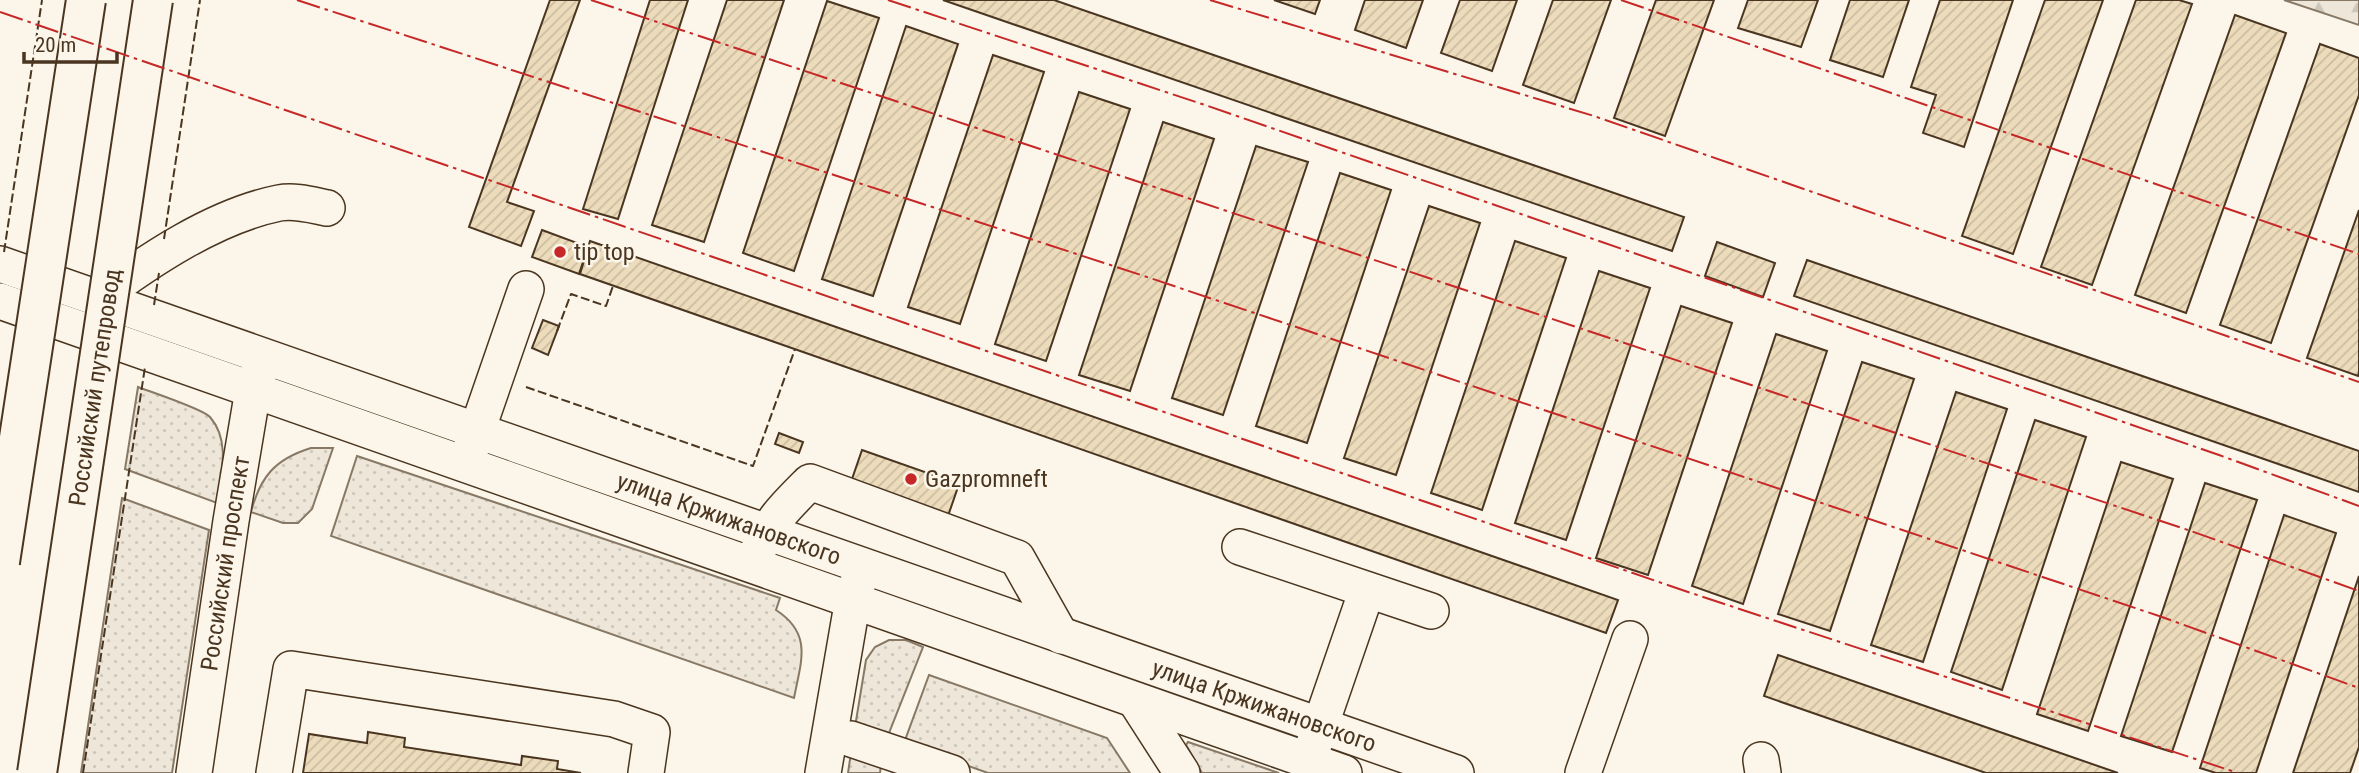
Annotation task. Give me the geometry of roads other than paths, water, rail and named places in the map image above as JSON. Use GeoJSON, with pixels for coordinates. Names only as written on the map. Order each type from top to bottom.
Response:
{"type":"FeatureCollection","features":[{"type":"Feature","properties":{"kind":"main road"},"geometry":{"type":"LineString","coordinates":[[0,562],[86,0]]}},
{"type":"Feature","properties":{"kind":"main road","name":"Российский путепровод"},"geometry":{"type":"LineString","coordinates":[[37,773],[153,0]]}},
{"type":"Feature","properties":{"kind":"street"},"geometry":{"type":"LineString","coordinates":[[97,299],[179,244],[232,218],[281,202],[305,203],[327,208]]}},
{"type":"Feature","properties":{"kind":"street","name":"улица Кржижановского"},"geometry":{"type":"LineString","coordinates":[[0,264],[1456,773]]}},
{"type":"Feature","properties":{"kind":"street"},"geometry":{"type":"LineString","coordinates":[[466,464],[477,432],[511,368],[526,289]]}},
{"type":"Feature","properties":{"kind":"street","name":"улица Кржижановского"},"geometry":{"type":"LineString","coordinates":[[0,301],[1344,773]]}},
{"type":"Feature","properties":{"kind":"street","name":"Российский проспект"},"geometry":{"type":"LineString","coordinates":[[194,773],[253,390],[264,358]]}},
{"type":"Feature","properties":{"kind":"street"},"geometry":{"type":"LineString","coordinates":[[752,564],[765,532],[779,513],[810,482],[1017,558],[1060,636]]}},
{"type":"Feature","properties":{"kind":"street"},"geometry":{"type":"LineString","coordinates":[[1240,547],[1431,611]]}},
{"type":"Feature","properties":{"kind":"street"},"geometry":{"type":"LineString","coordinates":[[823,773],[853,599],[864,566]]}},
{"type":"Feature","properties":{"kind":"street"},"geometry":{"type":"LineString","coordinates":[[1309,761],[1367,590]]}},
{"type":"Feature","properties":{"kind":"street"},"geometry":{"type":"LineString","coordinates":[[1583,773],[1630,639]]}},
{"type":"Feature","properties":{"kind":"street"},"geometry":{"type":"LineString","coordinates":[[274,773],[291,669],[614,719],[652,732],[646,773]]}},
{"type":"Feature","properties":{"kind":"street"},"geometry":{"type":"LineString","coordinates":[[1135,700],[1182,773]]}},
{"type":"Feature","properties":{"kind":"street"},"geometry":{"type":"LineString","coordinates":[[851,739],[952,773]]}},
{"type":"Feature","properties":{"kind":"place","name":"tip top"},"geometry":{"type":"Point","coordinates":[560,252]}},
{"type":"Feature","properties":{"kind":"place","name":"Gazpromneft"},"geometry":{"type":"Point","coordinates":[911,479]}}]}
